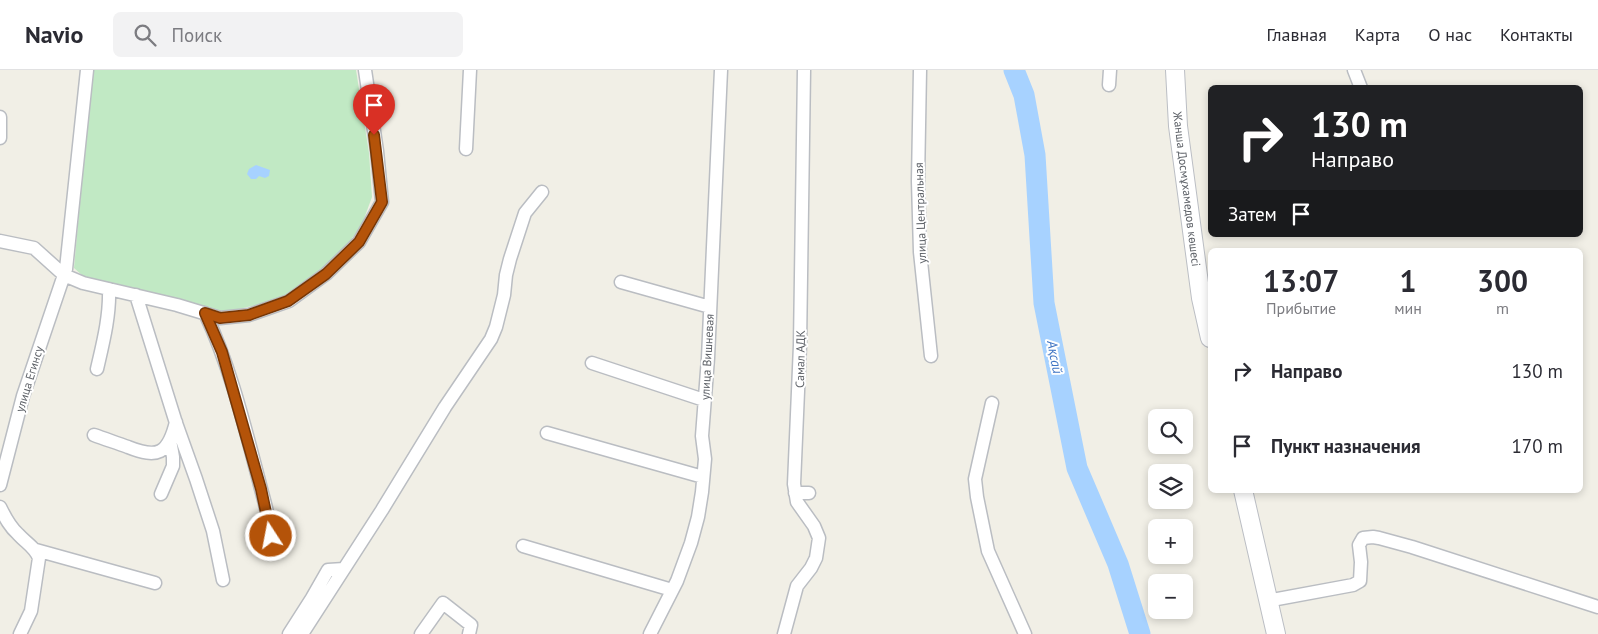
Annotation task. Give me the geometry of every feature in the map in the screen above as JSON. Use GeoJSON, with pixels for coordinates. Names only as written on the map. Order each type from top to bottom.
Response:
{"type":"FeatureCollection","features":[{"type":"Feature","properties":{"kind":"street","name":"улица Егинсу"},"geometry":{"type":"LineString","coordinates":[[0,485],[23,396],[64,275],[87,70]]}},
{"type":"Feature","properties":{"kind":"street"},"geometry":{"type":"LineString","coordinates":[[0,241],[34,248],[64,275],[83,283],[220,318],[249,315],[288,301],[326,274],[359,242],[382,202],[377,151],[365,70]]}},
{"type":"Feature","properties":{"kind":"street"},"geometry":{"type":"LineString","coordinates":[[466,149],[470,70]]}},
{"type":"Feature","properties":{"kind":"street","name":"улица Вишневая"},"geometry":{"type":"LineString","coordinates":[[650,634],[677,581],[691,544],[698,517],[704,459],[702,436],[708,358],[721,70]]}},
{"type":"Feature","properties":{"kind":"street","name":"Самал АДК"},"geometry":{"type":"LineString","coordinates":[[784,634],[797,586],[816,558],[819,538],[814,526],[797,502],[794,484],[801,326],[801,149],[804,70]]}},
{"type":"Feature","properties":{"kind":"street","name":"улица Центральная"},"geometry":{"type":"LineString","coordinates":[[920,70],[919,244],[931,356]]}},
{"type":"Feature","properties":{"kind":"street"},"geometry":{"type":"LineString","coordinates":[[1109,85],[1110,70]]}},
{"type":"Feature","properties":{"kind":"street","name":"Жанша Досмұхамедов көшесі"},"geometry":{"type":"LineString","coordinates":[[1175,70],[1179,136],[1201,298],[1208,329]]}},
{"type":"Feature","properties":{"kind":"street"},"geometry":{"type":"LineString","coordinates":[[1354,70],[1361,85]]}},
{"type":"Feature","properties":{"kind":"street"},"geometry":{"type":"LineString","coordinates":[[0,117],[0,138]]}},
{"type":"Feature","properties":{"kind":"street"},"geometry":{"type":"LineString","coordinates":[[302,634],[445,407],[491,339],[504,295],[510,259],[525,213],[542,192]]}},
{"type":"Feature","properties":{"kind":"street"},"geometry":{"type":"LineString","coordinates":[[621,282],[710,307]]}},
{"type":"Feature","properties":{"kind":"street"},"geometry":{"type":"LineString","coordinates":[[97,369],[110,301],[109,289]]}},
{"type":"Feature","properties":{"kind":"street"},"geometry":{"type":"LineString","coordinates":[[136,295],[213,531],[223,580]]}},
{"type":"Feature","properties":{"kind":"street"},"geometry":{"type":"LineString","coordinates":[[205,313],[222,352],[232,385],[265,506],[271,536],[270,541]]}},
{"type":"Feature","properties":{"kind":"street"},"geometry":{"type":"LineString","coordinates":[[592,363],[704,400]]}},
{"type":"Feature","properties":{"kind":"street"},"geometry":{"type":"LineString","coordinates":[[992,403],[976,479],[977,497],[988,551],[1025,634]]}},
{"type":"Feature","properties":{"kind":"street"},"geometry":{"type":"LineString","coordinates":[[94,435],[146,454],[154,454],[162,450],[170,440],[176,422]]}},
{"type":"Feature","properties":{"kind":"street"},"geometry":{"type":"LineString","coordinates":[[547,432],[703,477]]}},
{"type":"Feature","properties":{"kind":"street"},"geometry":{"type":"LineString","coordinates":[[161,494],[173,466],[174,457],[170,440]]}},
{"type":"Feature","properties":{"kind":"street"},"geometry":{"type":"LineString","coordinates":[[795,493],[809,493]]}},
{"type":"Feature","properties":{"kind":"street"},"geometry":{"type":"LineString","coordinates":[[1244,493],[1276,634]]}},
{"type":"Feature","properties":{"kind":"street"},"geometry":{"type":"LineString","coordinates":[[0,507],[7,522],[36,550],[155,584]]}},
{"type":"Feature","properties":{"kind":"street"},"geometry":{"type":"LineString","coordinates":[[1267,600],[1352,585],[1360,581],[1359,545],[1364,538],[1373,537],[1598,607]]}},
{"type":"Feature","properties":{"kind":"street"},"geometry":{"type":"LineString","coordinates":[[523,546],[672,590]]}},
{"type":"Feature","properties":{"kind":"street"},"geometry":{"type":"LineString","coordinates":[[20,634],[31,611],[39,558],[36,550]]}},
{"type":"Feature","properties":{"kind":"street"},"geometry":{"type":"LineString","coordinates":[[289,634],[328,570],[344,569]]}},
{"type":"Feature","properties":{"kind":"street"},"geometry":{"type":"LineString","coordinates":[[421,634],[443,603],[471,625],[469,634]]}},
{"type":"Feature","properties":{"kind":"green space"},"geometry":{"type":"Polygon","coordinates":[[[92,70],[356,70],[369,153],[372,197],[361,227],[341,252],[286,298],[226,312],[84,277],[74,268],[92,70]]]}},
{"type":"Feature","properties":{"kind":"water"},"geometry":{"type":"Polygon","coordinates":[[[256,165],[270,170],[269,176],[265,178],[259,176],[256,179],[251,179],[247,174],[249,169],[256,165]]]}},
{"type":"Feature","properties":{"kind":"waterway","name":"Ақсай"},"geometry":{"type":"LineString","coordinates":[[1014,70],[1024,95],[1035,155],[1044,303],[1077,468],[1118,564],[1140,634]]}},
{"type":"Feature","properties":{"kind":"route"},"geometry":{"type":"LineString","coordinates":[[271,536],[261,489],[222,352],[205,313],[220,318],[249,315],[288,301],[326,274],[359,242],[382,202],[374,135]]}}]}
